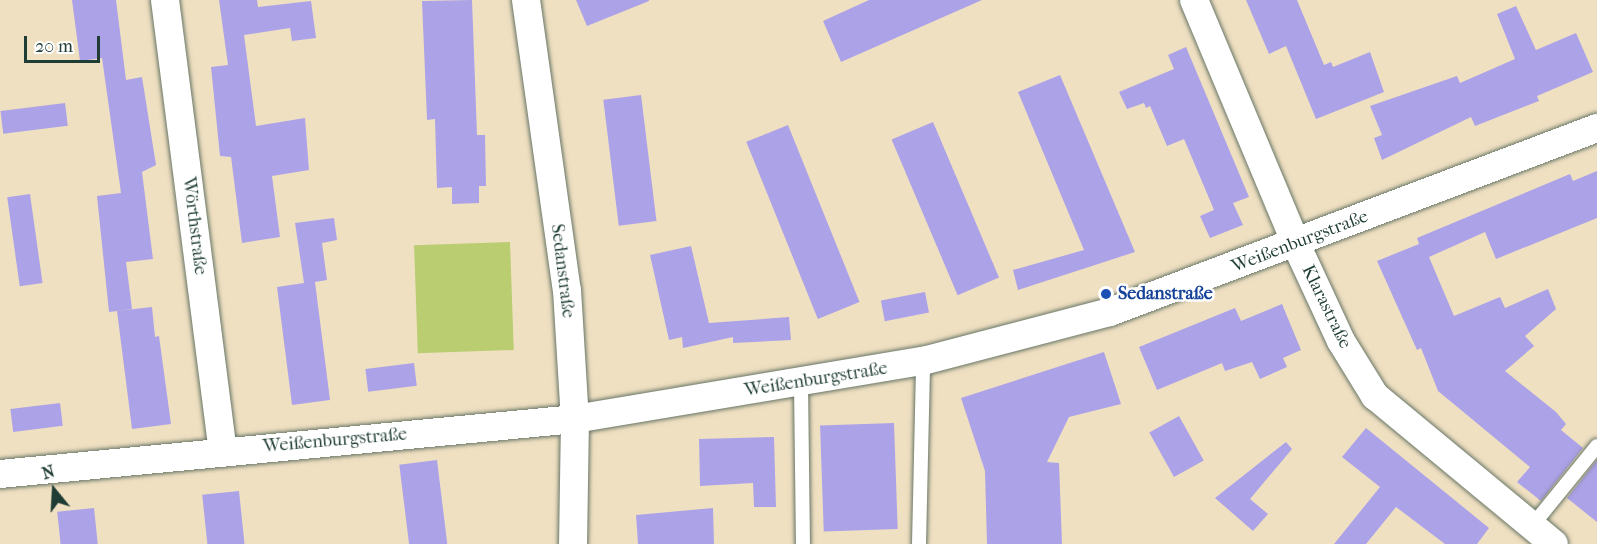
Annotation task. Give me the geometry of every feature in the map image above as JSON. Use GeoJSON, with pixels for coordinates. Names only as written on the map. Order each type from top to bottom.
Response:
{"type":"FeatureCollection","features":[{"type":"Feature","properties":{"kind":"street","name":"Wörthstraße"},"geometry":{"type":"LineString","coordinates":[[165,0],[223,451]]}},
{"type":"Feature","properties":{"kind":"street","name":"Sedanstraße"},"geometry":{"type":"LineString","coordinates":[[526,0],[567,290],[575,419],[573,544]]}},
{"type":"Feature","properties":{"kind":"street","name":"Klarastraße"},"geometry":{"type":"LineString","coordinates":[[1194,0],[1296,244],[1341,341],[1375,396],[1554,544]]}},
{"type":"Feature","properties":{"kind":"street","name":"Weißenburgstraße"},"geometry":{"type":"LineString","coordinates":[[0,474],[575,419],[923,361],[1110,312],[1296,244],[1597,128]]}},
{"type":"Feature","properties":{"kind":"lane"},"geometry":{"type":"LineString","coordinates":[[919,544],[923,361]]}},
{"type":"Feature","properties":{"kind":"lane"},"geometry":{"type":"LineString","coordinates":[[801,383],[803,544]]}},
{"type":"Feature","properties":{"kind":"lane"},"geometry":{"type":"LineString","coordinates":[[1532,526],[1597,446]]}},
{"type":"Feature","properties":{"kind":"green space"},"geometry":{"type":"Polygon","coordinates":[[[510,242],[514,350],[418,353],[414,245],[510,242]]]}},
{"type":"Feature","properties":{"kind":"building"},"geometry":{"type":"Polygon","coordinates":[[[72,0],[116,0],[126,80],[142,77],[156,165],[142,172],[153,259],[126,262],[132,309],[109,312],[97,196],[121,193],[102,58],[80,61],[72,0]]]}},
{"type":"Feature","properties":{"kind":"building"},"geometry":{"type":"Polygon","coordinates":[[[219,0],[257,0],[258,7],[311,1],[316,38],[292,41],[290,28],[244,35],[256,126],[305,118],[309,170],[272,176],[280,237],[242,243],[231,157],[220,156],[211,67],[228,65],[219,0]]]}},
{"type":"Feature","properties":{"kind":"building"},"geometry":{"type":"Polygon","coordinates":[[[472,0],[477,135],[485,135],[486,186],[479,186],[479,203],[452,204],[452,187],[437,188],[435,119],[427,120],[422,1],[472,0]]]}},
{"type":"Feature","properties":{"kind":"building"},"geometry":{"type":"Polygon","coordinates":[[[576,0],[649,0],[649,1],[587,26],[576,0]]]}},
{"type":"Feature","properties":{"kind":"building"},"geometry":{"type":"Polygon","coordinates":[[[869,0],[982,0],[841,62],[823,21],[869,0]]]}},
{"type":"Feature","properties":{"kind":"building"},"geometry":{"type":"Polygon","coordinates":[[[1246,0],[1297,0],[1324,65],[1331,62],[1333,67],[1370,52],[1384,92],[1316,119],[1286,46],[1269,54],[1246,0]]]}},
{"type":"Feature","properties":{"kind":"building"},"geometry":{"type":"Polygon","coordinates":[[[1516,6],[1536,50],[1576,33],[1593,72],[1537,96],[1539,101],[1475,126],[1471,117],[1382,160],[1374,138],[1382,135],[1370,106],[1457,76],[1460,83],[1515,59],[1497,14],[1516,6]]]}},
{"type":"Feature","properties":{"kind":"building"},"geometry":{"type":"Polygon","coordinates":[[[1186,47],[1249,197],[1233,203],[1243,225],[1210,238],[1200,216],[1214,210],[1184,139],[1167,146],[1150,106],[1146,108],[1144,103],[1127,109],[1119,92],[1174,69],[1168,55],[1186,47]]]}},
{"type":"Feature","properties":{"kind":"building"},"geometry":{"type":"Polygon","coordinates":[[[1060,75],[1135,252],[1018,290],[1013,270],[1084,250],[1018,92],[1060,75]]]}},
{"type":"Feature","properties":{"kind":"building"},"geometry":{"type":"Polygon","coordinates":[[[641,95],[656,221],[619,226],[603,100],[641,95]]]}},
{"type":"Feature","properties":{"kind":"building"},"geometry":{"type":"Polygon","coordinates":[[[65,103],[68,126],[3,134],[0,111],[65,103]]]}},
{"type":"Feature","properties":{"kind":"building"},"geometry":{"type":"Polygon","coordinates":[[[933,122],[999,278],[958,295],[892,140],[933,122]]]}},
{"type":"Feature","properties":{"kind":"building"},"geometry":{"type":"Polygon","coordinates":[[[788,125],[860,302],[818,319],[746,142],[788,125]]]}},
{"type":"Feature","properties":{"kind":"building"},"geometry":{"type":"Polygon","coordinates":[[[1597,171],[1597,218],[1496,259],[1485,232],[1429,257],[1454,316],[1500,297],[1505,308],[1548,289],[1556,309],[1525,336],[1534,346],[1505,371],[1556,412],[1566,424],[1561,430],[1583,448],[1541,501],[1517,482],[1530,467],[1438,391],[1421,348],[1417,350],[1377,261],[1419,244],[1417,238],[1570,174],[1573,181],[1597,171]]]}},
{"type":"Feature","properties":{"kind":"building"},"geometry":{"type":"Polygon","coordinates":[[[30,194],[43,283],[20,286],[7,197],[30,194]]]}},
{"type":"Feature","properties":{"kind":"building"},"geometry":{"type":"Polygon","coordinates":[[[334,218],[337,240],[322,243],[327,280],[315,282],[330,400],[292,405],[277,287],[304,283],[295,223],[334,218]]]}},
{"type":"Feature","properties":{"kind":"building"},"geometry":{"type":"Polygon","coordinates":[[[691,246],[709,323],[789,317],[791,340],[733,343],[733,337],[683,348],[682,337],[669,340],[650,255],[691,246]]]}},
{"type":"Feature","properties":{"kind":"building"},"geometry":{"type":"Polygon","coordinates":[[[925,292],[929,313],[885,321],[881,301],[925,292]]]}},
{"type":"Feature","properties":{"kind":"building"},"geometry":{"type":"Polygon","coordinates":[[[1282,304],[1301,350],[1283,358],[1287,367],[1260,379],[1252,362],[1225,371],[1222,363],[1157,390],[1139,347],[1235,308],[1241,321],[1282,304]]]}},
{"type":"Feature","properties":{"kind":"building"},"geometry":{"type":"Polygon","coordinates":[[[152,307],[155,337],[159,336],[171,424],[132,429],[117,311],[152,307]]]}},
{"type":"Feature","properties":{"kind":"building"},"geometry":{"type":"Polygon","coordinates":[[[1104,352],[1121,404],[1069,417],[1047,462],[1059,463],[1062,544],[987,544],[985,471],[961,398],[1104,352]]]}},
{"type":"Feature","properties":{"kind":"building"},"geometry":{"type":"Polygon","coordinates":[[[414,363],[417,386],[368,392],[365,369],[414,363]]]}},
{"type":"Feature","properties":{"kind":"building"},"geometry":{"type":"Polygon","coordinates":[[[60,403],[63,426],[13,432],[10,409],[60,403]]]}},
{"type":"Feature","properties":{"kind":"building"},"geometry":{"type":"Polygon","coordinates":[[[1179,416],[1204,461],[1174,477],[1149,432],[1179,416]]]}},
{"type":"Feature","properties":{"kind":"building"},"geometry":{"type":"Polygon","coordinates":[[[894,423],[898,529],[824,532],[820,426],[894,423]]]}},
{"type":"Feature","properties":{"kind":"building"},"geometry":{"type":"Polygon","coordinates":[[[1366,428],[1489,528],[1477,544],[1445,544],[1396,507],[1366,544],[1334,544],[1380,487],[1342,457],[1366,428]]]}},
{"type":"Feature","properties":{"kind":"building"},"geometry":{"type":"Polygon","coordinates":[[[774,437],[776,507],[754,507],[753,483],[700,486],[699,439],[774,437]]]}},
{"type":"Feature","properties":{"kind":"building"},"geometry":{"type":"Polygon","coordinates":[[[1286,442],[1292,449],[1250,499],[1268,514],[1253,531],[1215,498],[1286,442]]]}},
{"type":"Feature","properties":{"kind":"building"},"geometry":{"type":"Polygon","coordinates":[[[437,460],[447,544],[409,544],[399,465],[437,460]]]}},
{"type":"Feature","properties":{"kind":"building"},"geometry":{"type":"Polygon","coordinates":[[[1597,460],[1597,522],[1567,498],[1597,460]]]}},
{"type":"Feature","properties":{"kind":"building"},"geometry":{"type":"Polygon","coordinates":[[[239,491],[245,544],[207,544],[202,495],[239,491]]]}},
{"type":"Feature","properties":{"kind":"building"},"geometry":{"type":"Polygon","coordinates":[[[94,508],[98,544],[61,544],[57,512],[94,508]]]}},
{"type":"Feature","properties":{"kind":"building"},"geometry":{"type":"Polygon","coordinates":[[[713,508],[714,544],[638,544],[636,515],[713,508]]]}},
{"type":"Feature","properties":{"kind":"place","name":"Sedanstraße"},"geometry":{"type":"Point","coordinates":[1106,294]}}]}
